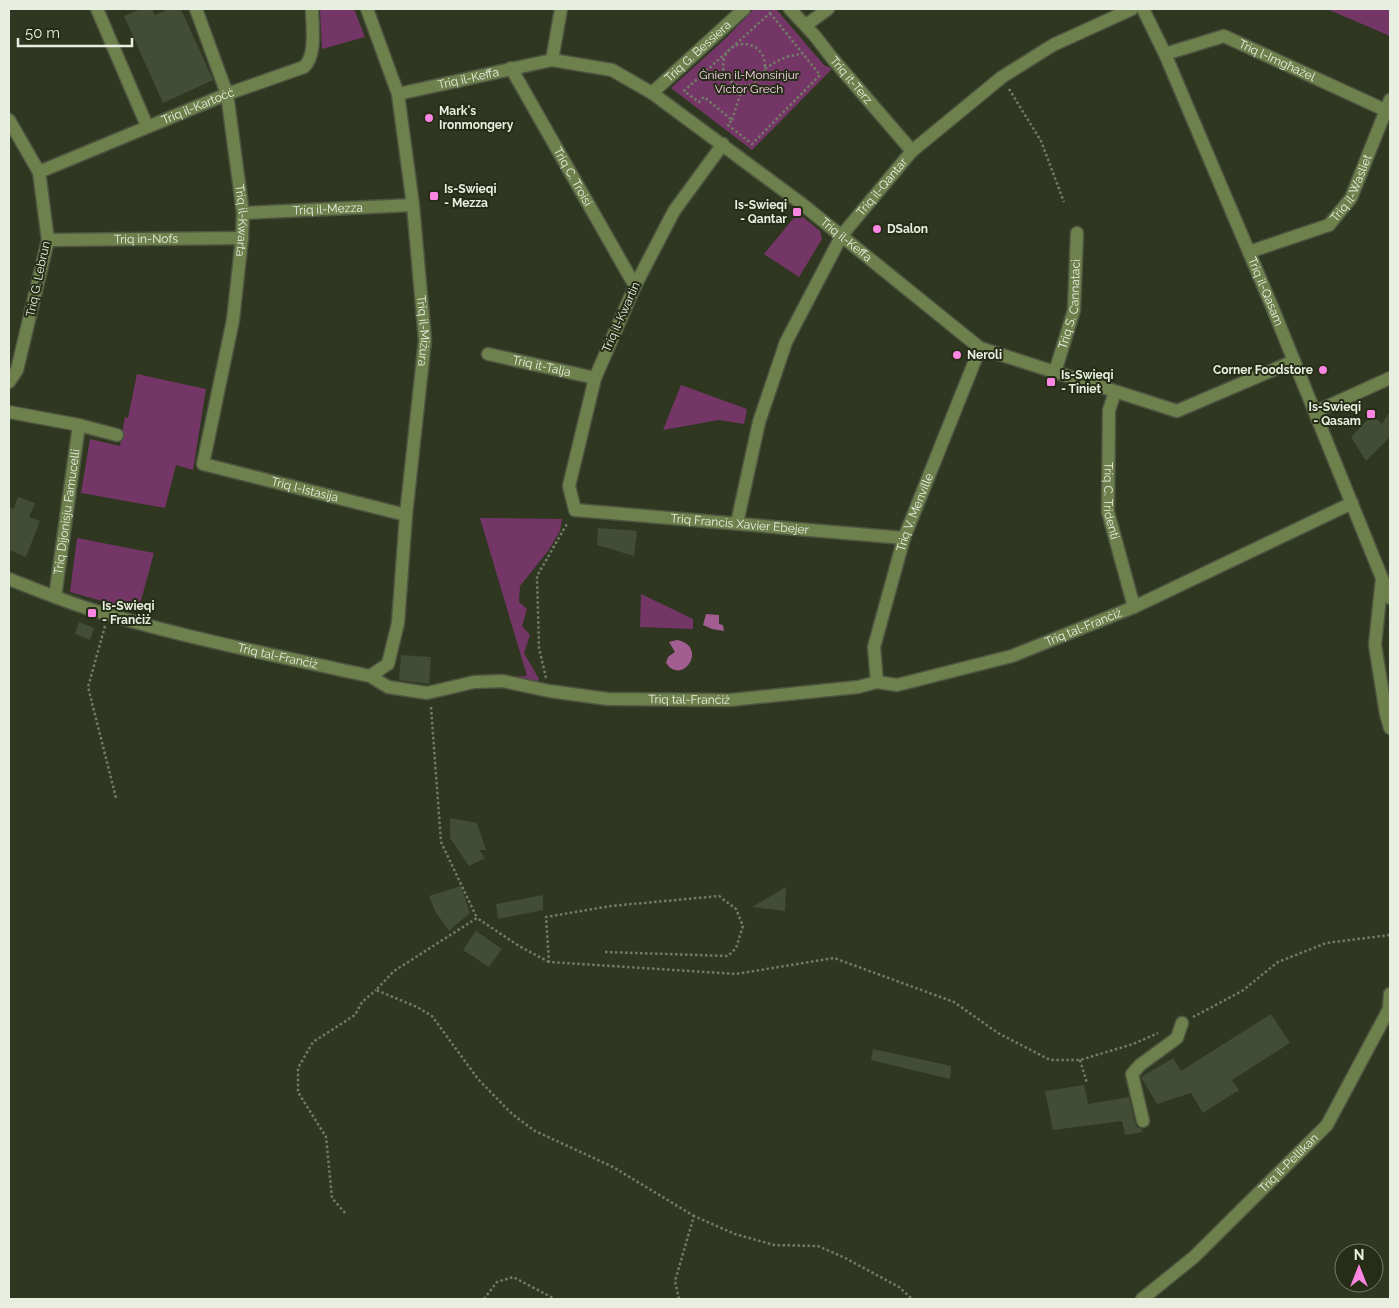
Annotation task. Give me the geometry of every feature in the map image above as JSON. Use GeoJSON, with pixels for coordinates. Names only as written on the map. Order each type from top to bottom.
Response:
{"type":"FeatureCollection","features":[{"type":"Feature","properties":{"kind":"street"},"geometry":{"type":"LineString","coordinates":[[97,9],[147,126]]}},
{"type":"Feature","properties":{"kind":"street","name":"Triq il-Kwarta"},"geometry":{"type":"LineString","coordinates":[[196,9],[227,94],[243,213],[233,320],[203,464]]}},
{"type":"Feature","properties":{"kind":"street","name":"Triq il-Kartoċċ"},"geometry":{"type":"LineString","coordinates":[[39,172],[227,94],[304,67],[309,62],[312,49],[312,9]]}},
{"type":"Feature","properties":{"kind":"street","name":"Triq il-Miżura"},"geometry":{"type":"LineString","coordinates":[[367,9],[398,94],[413,205],[424,340],[406,515],[398,623],[388,664],[370,676]]}},
{"type":"Feature","properties":{"kind":"street"},"geometry":{"type":"LineString","coordinates":[[552,60],[561,9]]}},
{"type":"Feature","properties":{"kind":"street","name":"Triq G. Bessiera"},"geometry":{"type":"LineString","coordinates":[[652,93],[744,9]]}},
{"type":"Feature","properties":{"kind":"street","name":"Triq it-Terz"},"geometry":{"type":"LineString","coordinates":[[790,9],[806,25],[912,151]]}},
{"type":"Feature","properties":{"kind":"street"},"geometry":{"type":"LineString","coordinates":[[806,25],[828,9]]}},
{"type":"Feature","properties":{"kind":"street","name":"Triq il-Qantar"},"geometry":{"type":"LineString","coordinates":[[737,523],[759,422],[786,342],[842,235],[912,151],[1002,77],[1052,45],[1132,9]]}},
{"type":"Feature","properties":{"kind":"street","name":"Triq il-Qasam"},"geometry":{"type":"LineString","coordinates":[[1143,9],[1165,54],[1249,252],[1390,598]]}},
{"type":"Feature","properties":{"kind":"street","name":"Triq l-Imgħażel"},"geometry":{"type":"LineString","coordinates":[[1165,54],[1224,36],[1388,105]]}},
{"type":"Feature","properties":{"kind":"street","name":"Triq il-Keffa"},"geometry":{"type":"LineString","coordinates":[[398,94],[552,60],[612,70],[652,93],[722,144],[842,235],[980,348],[1177,411],[1294,361]]}},
{"type":"Feature","properties":{"kind":"street","name":"Triq C. Troisi"},"geometry":{"type":"LineString","coordinates":[[511,68],[635,286]]}},
{"type":"Feature","properties":{"kind":"street","name":"Triq il-Wasliet"},"geometry":{"type":"LineString","coordinates":[[1249,252],[1329,225],[1351,198],[1388,105]]}},
{"type":"Feature","properties":{"kind":"street","name":"Triq G. Lebrun"},"geometry":{"type":"LineString","coordinates":[[9,120],[39,172],[48,240],[17,370],[9,382]]}},
{"type":"Feature","properties":{"kind":"street","name":"Triq il-Kwartin"},"geometry":{"type":"LineString","coordinates":[[575,510],[569,486],[595,378],[635,286],[674,211],[722,144]]}},
{"type":"Feature","properties":{"kind":"street","name":"Triq il-Mezza"},"geometry":{"type":"LineString","coordinates":[[243,213],[413,205]]}},
{"type":"Feature","properties":{"kind":"street","name":"Triq S. Cannataci"},"geometry":{"type":"LineString","coordinates":[[1055,372],[1074,310],[1077,233]]}},
{"type":"Feature","properties":{"kind":"street","name":"Triq in-Nofs"},"geometry":{"type":"LineString","coordinates":[[48,240],[242,238]]}},
{"type":"Feature","properties":{"kind":"street","name":"Triq V. Menville"},"geometry":{"type":"LineString","coordinates":[[877,682],[874,647],[904,538],[980,348]]}},
{"type":"Feature","properties":{"kind":"street","name":"Triq it-Talja"},"geometry":{"type":"LineString","coordinates":[[488,354],[595,378]]}},
{"type":"Feature","properties":{"kind":"street"},"geometry":{"type":"LineString","coordinates":[[1315,412],[1390,378]]}},
{"type":"Feature","properties":{"kind":"street","name":"Triq C. Tridenti"},"geometry":{"type":"LineString","coordinates":[[1115,392],[1109,410],[1108,512],[1134,607]]}},
{"type":"Feature","properties":{"kind":"street"},"geometry":{"type":"LineString","coordinates":[[9,412],[78,425],[117,435]]}},
{"type":"Feature","properties":{"kind":"street","name":"Triq Dijonisju Famucelli"},"geometry":{"type":"LineString","coordinates":[[55,597],[78,425]]}},
{"type":"Feature","properties":{"kind":"street","name":"Triq l-Istasija"},"geometry":{"type":"LineString","coordinates":[[203,464],[406,515]]}},
{"type":"Feature","properties":{"kind":"street","name":"Triq tal-Franċiż"},"geometry":{"type":"LineString","coordinates":[[9,579],[108,615],[210,642],[370,676],[388,687],[427,693],[474,682],[503,682],[608,700],[730,700],[858,686],[877,682],[897,685],[1012,656],[1134,607],[1352,503]]}},
{"type":"Feature","properties":{"kind":"street","name":"Triq Francis Xavier Ebejer"},"geometry":{"type":"LineString","coordinates":[[575,510],[904,538]]}},
{"type":"Feature","properties":{"kind":"street"},"geometry":{"type":"LineString","coordinates":[[1382,576],[1375,645],[1390,728]]}},
{"type":"Feature","properties":{"kind":"street","name":"Triq il-Pellikan"},"geometry":{"type":"LineString","coordinates":[[1142,1299],[1194,1257],[1327,1125],[1389,1009],[1390,994]]}},
{"type":"Feature","properties":{"kind":"street"},"geometry":{"type":"LineString","coordinates":[[1143,1121],[1132,1074],[1140,1065],[1177,1038],[1182,1023]]}},
{"type":"Feature","properties":{"kind":"path"},"geometry":{"type":"LineString","coordinates":[[732,120],[704,97],[699,102],[684,90],[770,13],[820,74],[752,144],[728,126],[732,120],[740,95],[746,86],[759,80],[765,69],[777,60],[787,56],[803,54]]}},
{"type":"Feature","properties":{"kind":"path"},"geometry":{"type":"LineString","coordinates":[[746,86],[732,82],[724,70],[726,56],[734,46],[742,44],[754,47],[763,56],[765,69]]}},
{"type":"Feature","properties":{"kind":"path"},"geometry":{"type":"LineString","coordinates":[[1002,77],[1041,141],[1064,202]]}},
{"type":"Feature","properties":{"kind":"path"},"geometry":{"type":"LineString","coordinates":[[549,691],[539,648],[537,576],[575,510]]}},
{"type":"Feature","properties":{"kind":"path"},"geometry":{"type":"LineString","coordinates":[[108,615],[88,687],[116,798]]}},
{"type":"Feature","properties":{"kind":"path"},"geometry":{"type":"LineString","coordinates":[[427,693],[430,702],[441,842],[477,918],[519,946],[548,962],[736,974],[834,958],[954,1002],[998,1033],[1050,1060],[1080,1060],[1133,1044],[1182,1023],[1242,991],[1278,962],[1326,943],[1390,935]]}},
{"type":"Feature","properties":{"kind":"path"},"geometry":{"type":"LineString","coordinates":[[548,962],[546,917],[610,906],[720,896],[736,909],[743,926],[736,948],[728,956],[605,952]]}},
{"type":"Feature","properties":{"kind":"path"},"geometry":{"type":"LineString","coordinates":[[346,1214],[332,1198],[326,1137],[298,1092],[298,1068],[313,1042],[355,1015],[362,1002],[394,971],[477,918]]}},
{"type":"Feature","properties":{"kind":"path"},"geometry":{"type":"LineString","coordinates":[[376,990],[432,1016],[478,1079],[512,1114],[535,1131],[613,1167],[694,1216],[734,1234],[774,1245],[818,1246],[899,1287],[912,1299]]}},
{"type":"Feature","properties":{"kind":"path"},"geometry":{"type":"LineString","coordinates":[[1080,1060],[1087,1083]]}},
{"type":"Feature","properties":{"kind":"path"},"geometry":{"type":"LineString","coordinates":[[679,1299],[675,1281],[694,1216]]}},
{"type":"Feature","properties":{"kind":"path"},"geometry":{"type":"LineString","coordinates":[[484,1299],[498,1282],[513,1277],[555,1299]]}},
{"type":"Feature","properties":{"kind":"green space"},"geometry":{"type":"Polygon","coordinates":[[[320,9],[354,9],[365,37],[322,49],[320,9]]]}},
{"type":"Feature","properties":{"kind":"green space","name":"Ġnien il-Monsinjur Victor Grech"},"geometry":{"type":"Polygon","coordinates":[[[754,9],[776,9],[824,65],[832,69],[752,150],[671,88],[726,38],[754,9]]]}},
{"type":"Feature","properties":{"kind":"green space"},"geometry":{"type":"Polygon","coordinates":[[[1327,9],[1390,9],[1390,36],[1327,9]]]}},
{"type":"Feature","properties":{"kind":"green space"},"geometry":{"type":"Polygon","coordinates":[[[798,213],[820,231],[822,239],[799,277],[764,254],[798,213]]]}},
{"type":"Feature","properties":{"kind":"green space"},"geometry":{"type":"Polygon","coordinates":[[[137,374],[206,389],[193,470],[176,465],[165,508],[81,493],[90,439],[120,446],[125,417],[128,418],[137,374]]]}},
{"type":"Feature","properties":{"kind":"green space"},"geometry":{"type":"Polygon","coordinates":[[[681,385],[747,409],[744,424],[719,420],[663,430],[681,385]]]}},
{"type":"Feature","properties":{"kind":"green space"},"geometry":{"type":"Polygon","coordinates":[[[480,518],[562,519],[560,531],[548,551],[520,586],[519,602],[527,609],[522,626],[530,635],[524,653],[539,679],[537,682],[503,677],[527,676],[480,518]]]}},
{"type":"Feature","properties":{"kind":"green space"},"geometry":{"type":"Polygon","coordinates":[[[77,538],[154,553],[138,611],[70,592],[77,538]]]}},
{"type":"Feature","properties":{"kind":"green space"},"geometry":{"type":"Polygon","coordinates":[[[641,594],[693,619],[693,629],[640,627],[641,594]]]}},
{"type":"Feature","properties":{"kind":"shaded area"},"geometry":{"type":"Polygon","coordinates":[[[706,614],[719,615],[719,624],[723,625],[724,631],[703,625],[706,614]]]}},
{"type":"Feature","properties":{"kind":"shaded area"},"geometry":{"type":"Polygon","coordinates":[[[677,640],[686,644],[691,650],[692,656],[690,663],[685,668],[679,670],[673,669],[666,663],[668,657],[675,652],[669,642],[677,640]]]}},
{"type":"Feature","properties":{"kind":"building"},"geometry":{"type":"Polygon","coordinates":[[[141,9],[152,9],[155,15],[169,9],[181,9],[213,80],[163,103],[124,16],[141,9]]]}},
{"type":"Feature","properties":{"kind":"building"},"geometry":{"type":"Polygon","coordinates":[[[1390,411],[1390,437],[1366,461],[1351,437],[1372,415],[1382,424],[1390,411]]]}},
{"type":"Feature","properties":{"kind":"building"},"geometry":{"type":"Polygon","coordinates":[[[18,497],[35,503],[29,517],[40,521],[26,557],[9,550],[9,507],[13,509],[18,497]]]}},
{"type":"Feature","properties":{"kind":"building"},"geometry":{"type":"Polygon","coordinates":[[[598,528],[637,531],[634,556],[597,545],[598,528]]]}},
{"type":"Feature","properties":{"kind":"building"},"geometry":{"type":"Polygon","coordinates":[[[79,622],[94,628],[90,640],[75,634],[79,622]]]}},
{"type":"Feature","properties":{"kind":"building"},"geometry":{"type":"Polygon","coordinates":[[[401,655],[431,657],[429,684],[399,680],[401,655]]]}},
{"type":"Feature","properties":{"kind":"building"},"geometry":{"type":"Polygon","coordinates":[[[450,818],[477,823],[486,850],[479,850],[485,858],[469,866],[450,838],[450,818]]]}},
{"type":"Feature","properties":{"kind":"building"},"geometry":{"type":"Polygon","coordinates":[[[461,886],[470,913],[449,931],[435,911],[429,896],[461,886]]]}},
{"type":"Feature","properties":{"kind":"building"},"geometry":{"type":"Polygon","coordinates":[[[786,887],[785,911],[752,907],[786,887]]]}},
{"type":"Feature","properties":{"kind":"building"},"geometry":{"type":"Polygon","coordinates":[[[543,895],[543,910],[498,919],[496,904],[543,895]]]}},
{"type":"Feature","properties":{"kind":"building"},"geometry":{"type":"Polygon","coordinates":[[[476,931],[502,949],[489,967],[463,950],[476,931]]]}},
{"type":"Feature","properties":{"kind":"building"},"geometry":{"type":"Polygon","coordinates":[[[1271,1014],[1290,1043],[1232,1080],[1239,1090],[1203,1113],[1191,1093],[1157,1104],[1141,1077],[1173,1058],[1181,1071],[1271,1014]]]}},
{"type":"Feature","properties":{"kind":"building"},"geometry":{"type":"Polygon","coordinates":[[[873,1049],[951,1066],[950,1079],[871,1060],[873,1049]]]}},
{"type":"Feature","properties":{"kind":"building"},"geometry":{"type":"Polygon","coordinates":[[[1084,1085],[1088,1104],[1129,1097],[1135,1123],[1143,1132],[1125,1135],[1122,1121],[1053,1130],[1045,1091],[1084,1085]]]}},
{"type":"Feature","properties":{"kind":"place","name":"Mark's Ironmongery"},"geometry":{"type":"Point","coordinates":[429,118]}},
{"type":"Feature","properties":{"kind":"place","name":"Is-Swieqi - Mezza"},"geometry":{"type":"Point","coordinates":[434,196]}},
{"type":"Feature","properties":{"kind":"place","name":"Is-Swieqi - Qantar"},"geometry":{"type":"Point","coordinates":[797,212]}},
{"type":"Feature","properties":{"kind":"place","name":"DSalon"},"geometry":{"type":"Point","coordinates":[877,229]}},
{"type":"Feature","properties":{"kind":"place","name":"Neroli"},"geometry":{"type":"Point","coordinates":[957,355]}},
{"type":"Feature","properties":{"kind":"place","name":"Corner Foodstore"},"geometry":{"type":"Point","coordinates":[1323,370]}},
{"type":"Feature","properties":{"kind":"place","name":"Is-Swieqi - Tiniet"},"geometry":{"type":"Point","coordinates":[1051,382]}},
{"type":"Feature","properties":{"kind":"place","name":"Is-Swieqi - Qasam"},"geometry":{"type":"Point","coordinates":[1371,414]}},
{"type":"Feature","properties":{"kind":"place","name":"Is-Swieqi - Franċiż"},"geometry":{"type":"Point","coordinates":[92,613]}}]}
